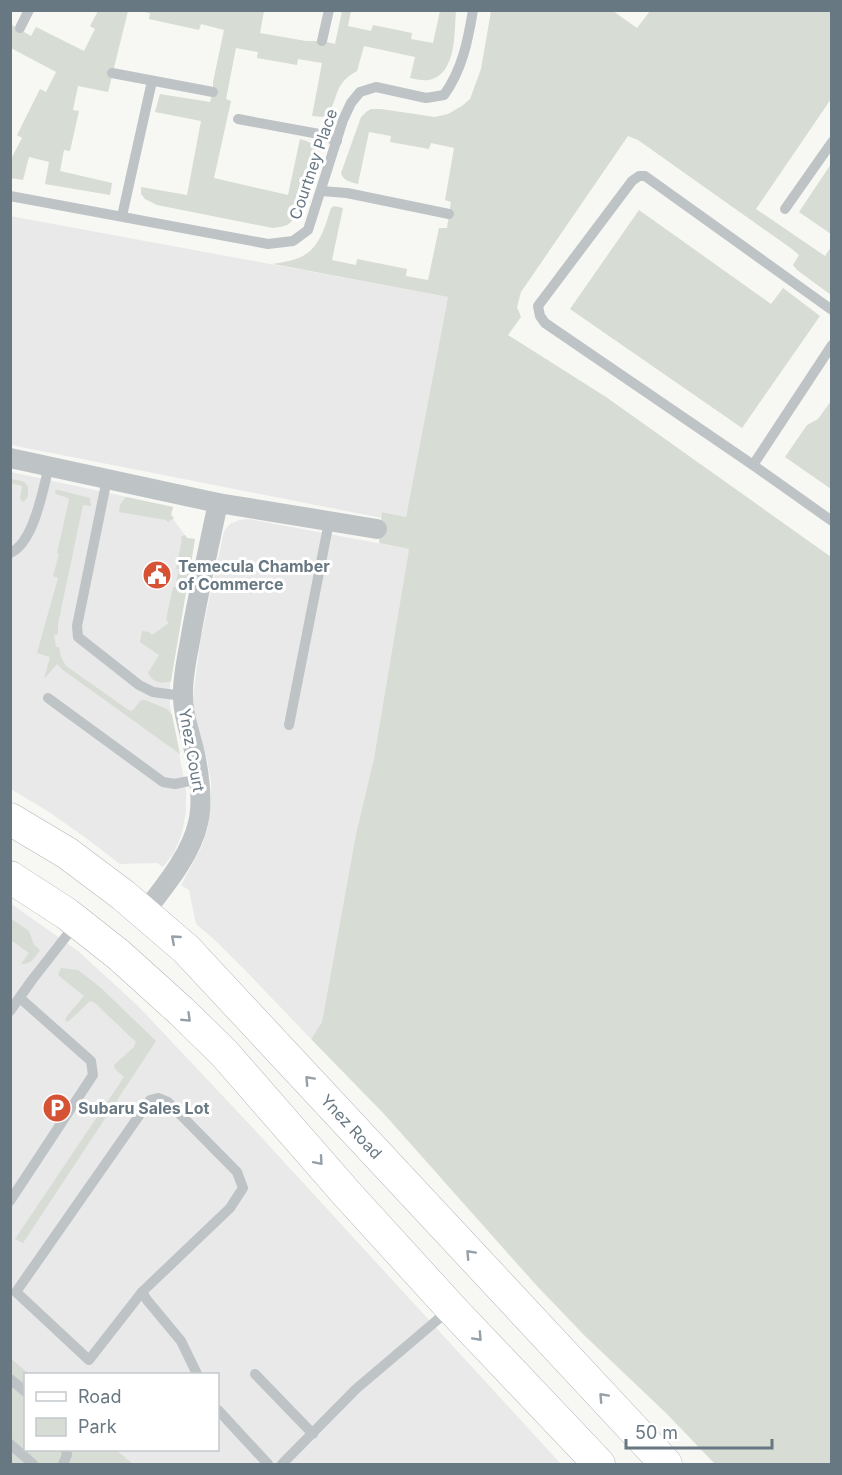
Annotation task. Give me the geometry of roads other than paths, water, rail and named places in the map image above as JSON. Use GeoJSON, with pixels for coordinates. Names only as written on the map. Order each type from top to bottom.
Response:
{"type":"FeatureCollection","features":[{"type":"Feature","properties":{"kind":"main road","name":"Ynez Road"},"geometry":{"type":"LineString","coordinates":[[10,819],[67,853],[123,895],[186,949],[656,1461]]}},
{"type":"Feature","properties":{"kind":"main road"},"geometry":{"type":"LineString","coordinates":[[10,876],[78,922],[150,983],[224,1053],[347,1194],[451,1308],[599,1464]]}},
{"type":"Feature","properties":{"kind":"street"},"geometry":{"type":"LineString","coordinates":[[10,458],[218,503],[377,529]]}},
{"type":"Feature","properties":{"kind":"street","name":"Ynez Court"},"geometry":{"type":"LineString","coordinates":[[144,913],[166,884],[190,844],[198,824],[199,779],[184,713],[183,696],[186,662],[218,503]]}},
{"type":"Feature","properties":{"kind":"lane"},"geometry":{"type":"LineString","coordinates":[[20,28],[28,10]]}},
{"type":"Feature","properties":{"kind":"lane"},"geometry":{"type":"LineString","coordinates":[[322,41],[329,10]]}},
{"type":"Feature","properties":{"kind":"lane","name":"Courtney Place"},"geometry":{"type":"LineString","coordinates":[[10,195],[268,244],[293,241],[308,230],[343,120],[351,103],[360,92],[376,87],[426,98],[444,95],[453,82],[466,50],[473,10]]}},
{"type":"Feature","properties":{"kind":"lane"},"geometry":{"type":"LineString","coordinates":[[112,73],[213,92]]}},
{"type":"Feature","properties":{"kind":"lane"},"geometry":{"type":"LineString","coordinates":[[122,216],[152,81]]}},
{"type":"Feature","properties":{"kind":"lane"},"geometry":{"type":"LineString","coordinates":[[238,119],[319,134],[336,141]]}},
{"type":"Feature","properties":{"kind":"lane"},"geometry":{"type":"LineString","coordinates":[[785,209],[831,142]]}},
{"type":"Feature","properties":{"kind":"lane"},"geometry":{"type":"LineString","coordinates":[[831,310],[645,177],[639,176],[632,181],[538,306],[540,316],[545,323],[831,521]]}},
{"type":"Feature","properties":{"kind":"lane"},"geometry":{"type":"LineString","coordinates":[[321,191],[449,214]]}},
{"type":"Feature","properties":{"kind":"lane"},"geometry":{"type":"LineString","coordinates":[[753,465],[831,345]]}},
{"type":"Feature","properties":{"kind":"lane"},"geometry":{"type":"LineString","coordinates":[[10,553],[18,548],[28,536],[49,466]]}},
{"type":"Feature","properties":{"kind":"lane"},"geometry":{"type":"LineString","coordinates":[[107,479],[77,626],[78,637],[139,685],[153,693],[183,696]]}},
{"type":"Feature","properties":{"kind":"lane"},"geometry":{"type":"LineString","coordinates":[[289,725],[329,522]]}},
{"type":"Feature","properties":{"kind":"lane"},"geometry":{"type":"LineString","coordinates":[[48,698],[163,782],[175,784],[199,779]]}},
{"type":"Feature","properties":{"kind":"lane"},"geometry":{"type":"LineString","coordinates":[[10,1011],[78,922]]}},
{"type":"Feature","properties":{"kind":"lane"},"geometry":{"type":"LineString","coordinates":[[10,1201],[93,1075],[92,1061],[20,998]]}},
{"type":"Feature","properties":{"kind":"lane"},"geometry":{"type":"LineString","coordinates":[[158,1098],[168,1102],[237,1172],[243,1188],[230,1208],[142,1292],[88,1360],[16,1292],[150,1100],[158,1098]]}},
{"type":"Feature","properties":{"kind":"lane"},"geometry":{"type":"LineString","coordinates":[[142,1292],[181,1341],[197,1373]]}},
{"type":"Feature","properties":{"kind":"lane"},"geometry":{"type":"LineString","coordinates":[[282,1464],[356,1389],[451,1308]]}},
{"type":"Feature","properties":{"kind":"lane"},"geometry":{"type":"LineString","coordinates":[[255,1374],[313,1434]]}},
{"type":"Feature","properties":{"kind":"lane"},"geometry":{"type":"LineString","coordinates":[[10,1378],[24,1390]]}},
{"type":"Feature","properties":{"kind":"lane"},"geometry":{"type":"LineString","coordinates":[[219,1411],[268,1464]]}},
{"type":"Feature","properties":{"kind":"lane"},"geometry":{"type":"LineString","coordinates":[[10,1444],[33,1464]]}},
{"type":"Feature","properties":{"kind":"place","name":"Temecula Chamber of Commerce"},"geometry":{"type":"Point","coordinates":[157,575]}},
{"type":"Feature","properties":{"kind":"place","name":"Subaru Sales Lot"},"geometry":{"type":"Point","coordinates":[57,1108]}}]}
